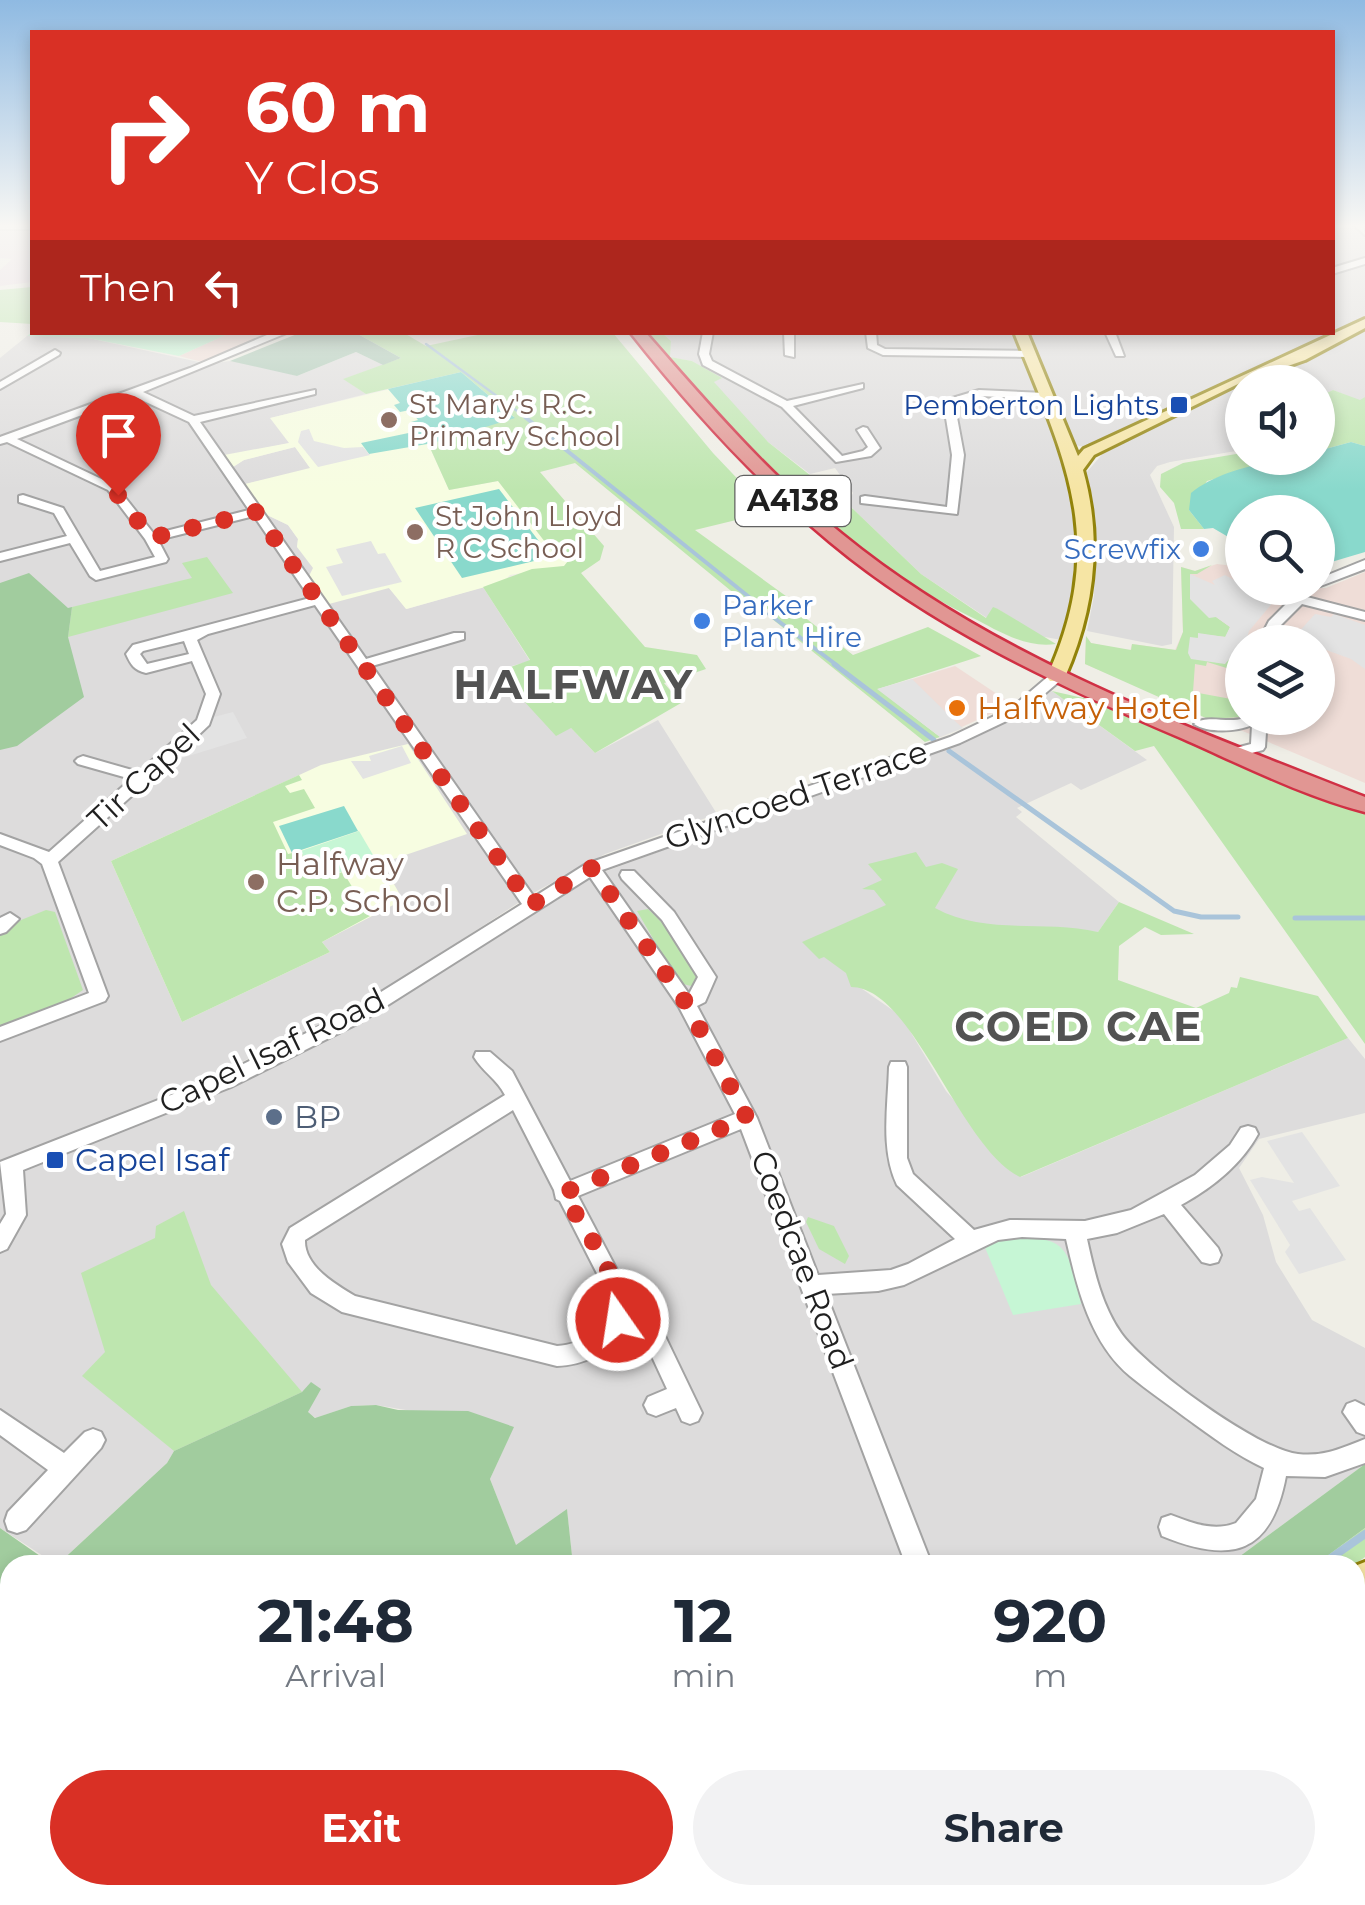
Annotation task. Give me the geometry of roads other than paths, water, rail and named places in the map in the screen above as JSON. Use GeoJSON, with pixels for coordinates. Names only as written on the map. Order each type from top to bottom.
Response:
{"type":"FeatureCollection","features":[{"type":"Feature","properties":{"kind":"highway","name":"A4138"},"geometry":{"type":"LineString","coordinates":[[640,335],[744,454],[787,496],[895,580],[996,646],[1365,790]]}},
{"type":"Feature","properties":{"kind":"highway","name":"A4138"},"geometry":{"type":"LineString","coordinates":[[1059,671],[1233,752],[1365,805]]}},
{"type":"Feature","properties":{"kind":"main road"},"geometry":{"type":"LineString","coordinates":[[1076,470],[1088,452],[1300,357],[1365,323]]}},
{"type":"Feature","properties":{"kind":"main road"},"geometry":{"type":"LineString","coordinates":[[1021,335],[1076,470],[1086,567],[1072,640],[1059,671]]}},
{"type":"Feature","properties":{"kind":"main road"},"geometry":{"type":"LineString","coordinates":[[1064,444],[1088,452]]}},
{"type":"Feature","properties":{"kind":"street"},"geometry":{"type":"LineString","coordinates":[[3,440],[276,335]]}},
{"type":"Feature","properties":{"kind":"street"},"geometry":{"type":"LineString","coordinates":[[707,335],[704,354],[707,363],[789,407],[840,460],[867,454],[874,448],[862,430]]}},
{"type":"Feature","properties":{"kind":"street"},"geometry":{"type":"LineString","coordinates":[[789,335],[790,354]]}},
{"type":"Feature","properties":{"kind":"street"},"geometry":{"type":"LineString","coordinates":[[871,335],[872,346],[883,352],[1028,354]]}},
{"type":"Feature","properties":{"kind":"street"},"geometry":{"type":"LineString","coordinates":[[1111,335],[1120,354]]}},
{"type":"Feature","properties":{"kind":"street"},"geometry":{"type":"LineString","coordinates":[[0,386],[55,353]]}},
{"type":"Feature","properties":{"kind":"street"},"geometry":{"type":"LineString","coordinates":[[789,407],[859,386]]}},
{"type":"Feature","properties":{"kind":"street"},"geometry":{"type":"LineString","coordinates":[[134,392],[193,420],[531,905]]}},
{"type":"Feature","properties":{"kind":"street"},"geometry":{"type":"LineString","coordinates":[[193,420],[311,392]]}},
{"type":"Feature","properties":{"kind":"street"},"geometry":{"type":"LineString","coordinates":[[865,500],[953,511],[958,442],[949,412],[953,400],[978,393],[1044,396]]}},
{"type":"Feature","properties":{"kind":"street"},"geometry":{"type":"LineString","coordinates":[[3,440],[112,488],[151,538],[162,559],[96,576],[59,511],[23,499]]}},
{"type":"Feature","properties":{"kind":"street"},"geometry":{"type":"LineString","coordinates":[[151,538],[256,512]]}},
{"type":"Feature","properties":{"kind":"street"},"geometry":{"type":"LineString","coordinates":[[0,557],[74,538]]}},
{"type":"Feature","properties":{"kind":"street"},"geometry":{"type":"LineString","coordinates":[[1335,582],[1365,564]]}},
{"type":"Feature","properties":{"kind":"street"},"geometry":{"type":"LineString","coordinates":[[1335,599],[1365,614]]}},
{"type":"Feature","properties":{"kind":"street"},"geometry":{"type":"LineString","coordinates":[[196,656],[146,669],[138,666],[132,654],[138,648],[318,600]]}},
{"type":"Feature","properties":{"kind":"street","name":"Tir Capel"},"geometry":{"type":"LineString","coordinates":[[49,861],[188,739],[210,710],[210,682],[190,644],[194,634]]}},
{"type":"Feature","properties":{"kind":"street"},"geometry":{"type":"LineString","coordinates":[[363,664],[459,636]]}},
{"type":"Feature","properties":{"kind":"street","name":"Glyncoed Terrace"},"geometry":{"type":"LineString","coordinates":[[531,905],[592,868],[977,731],[1023,706],[1059,671]]}},
{"type":"Feature","properties":{"kind":"street"},"geometry":{"type":"LineString","coordinates":[[1201,724],[1225,725]]}},
{"type":"Feature","properties":{"kind":"street"},"geometry":{"type":"LineString","coordinates":[[1233,752],[1258,747],[1258,735]]}},
{"type":"Feature","properties":{"kind":"street"},"geometry":{"type":"LineString","coordinates":[[83,760],[146,778]]}},
{"type":"Feature","properties":{"kind":"street"},"geometry":{"type":"LineString","coordinates":[[0,840],[49,861],[99,996],[0,1034]]}},
{"type":"Feature","properties":{"kind":"street","name":"Coedcae Road"},"geometry":{"type":"LineString","coordinates":[[592,868],[686,1003],[747,1118],[915,1555]]}},
{"type":"Feature","properties":{"kind":"street"},"geometry":{"type":"LineString","coordinates":[[628,875],[649,904],[692,949],[708,976],[699,997],[686,1003]]}},
{"type":"Feature","properties":{"kind":"street","name":"Capel Isaf Road"},"geometry":{"type":"LineString","coordinates":[[7,1168],[224,1082],[294,1048],[355,1017],[531,905]]}},
{"type":"Feature","properties":{"kind":"street"},"geometry":{"type":"LineString","coordinates":[[483,1057],[505,1076],[615,1289],[620,1301],[618,1320],[607,1334],[576,1357],[558,1356],[350,1305],[320,1286],[296,1255],[293,1244],[297,1234],[516,1098]]}},
{"type":"Feature","properties":{"kind":"street"},"geometry":{"type":"LineString","coordinates":[[898,1066],[897,1158],[904,1179],[970,1240]]}},
{"type":"Feature","properties":{"kind":"street"},"geometry":{"type":"LineString","coordinates":[[563,1193],[747,1118]]}},
{"type":"Feature","properties":{"kind":"street"},"geometry":{"type":"LineString","coordinates":[[810,1284],[881,1281],[913,1273],[970,1240],[1003,1230],[1099,1228],[1167,1202],[1240,1150],[1248,1134]]}},
{"type":"Feature","properties":{"kind":"street"},"geometry":{"type":"LineString","coordinates":[[0,1243],[16,1215],[7,1168]]}},
{"type":"Feature","properties":{"kind":"street"},"geometry":{"type":"LineString","coordinates":[[1167,1202],[1210,1255]]}},
{"type":"Feature","properties":{"kind":"street"},"geometry":{"type":"LineString","coordinates":[[1074,1230],[1098,1318],[1124,1356],[1277,1462],[1310,1468],[1348,1461],[1365,1450]]}},
{"type":"Feature","properties":{"kind":"street"},"geometry":{"type":"LineString","coordinates":[[618,1320],[656,1341],[686,1404],[656,1404]]}},
{"type":"Feature","properties":{"kind":"street"},"geometry":{"type":"LineString","coordinates":[[0,1421],[66,1469]]}},
{"type":"Feature","properties":{"kind":"street"},"geometry":{"type":"LineString","coordinates":[[18,1521],[92,1440]]}},
{"type":"Feature","properties":{"kind":"street"},"geometry":{"type":"LineString","coordinates":[[1171,1527],[1194,1550],[1233,1539],[1260,1521],[1274,1485],[1277,1462]]}},
{"type":"Feature","properties":{"kind":"waterway"},"geometry":{"type":"LineString","coordinates":[[426,344],[528,419]]}},
{"type":"Feature","properties":{"kind":"waterway"},"geometry":{"type":"LineString","coordinates":[[525,417],[764,609]]}},
{"type":"Feature","properties":{"kind":"waterway"},"geometry":{"type":"LineString","coordinates":[[769,614],[838,666]]}},
{"type":"Feature","properties":{"kind":"waterway"},"geometry":{"type":"LineString","coordinates":[[834,664],[934,740]]}},
{"type":"Feature","properties":{"kind":"waterway"},"geometry":{"type":"LineString","coordinates":[[949,751],[1174,911],[1201,917],[1238,917]]}},
{"type":"Feature","properties":{"kind":"waterway"},"geometry":{"type":"LineString","coordinates":[[1295,918],[1365,918]]}},
{"type":"Feature","properties":{"kind":"waterway"},"geometry":{"type":"LineString","coordinates":[[1335,1555],[1365,1534]]}},
{"type":"Feature","properties":{"kind":"place","name":"Pemberton Lights"},"geometry":{"type":"Point","coordinates":[1179,405]}},
{"type":"Feature","properties":{"kind":"place","name":"St Mary's R.C. Primary School"},"geometry":{"type":"Point","coordinates":[389,420]}},
{"type":"Feature","properties":{"kind":"place","name":"St John Lloyd R C School"},"geometry":{"type":"Point","coordinates":[415,532]}},
{"type":"Feature","properties":{"kind":"place","name":"Screwfix"},"geometry":{"type":"Point","coordinates":[1201,549]}},
{"type":"Feature","properties":{"kind":"place","name":"Parker Plant Hire"},"geometry":{"type":"Point","coordinates":[702,621]}},
{"type":"Feature","properties":{"kind":"place","name":"Halfway Hotel"},"geometry":{"type":"Point","coordinates":[957,708]}},
{"type":"Feature","properties":{"kind":"place","name":"Halfway C.P. School"},"geometry":{"type":"Point","coordinates":[256,882]}},
{"type":"Feature","properties":{"kind":"place","name":"BP"},"geometry":{"type":"Point","coordinates":[274,1117]}},
{"type":"Feature","properties":{"kind":"place","name":"Capel Isaf"},"geometry":{"type":"Point","coordinates":[55,1160]}},
{"type":"Feature","properties":{"kind":"district","name":"HALFWAY"},"geometry":{"type":"Point","coordinates":[574,684]}},
{"type":"Feature","properties":{"kind":"district","name":"COED CAE"},"geometry":{"type":"Point","coordinates":[1079,1026]}}]}
